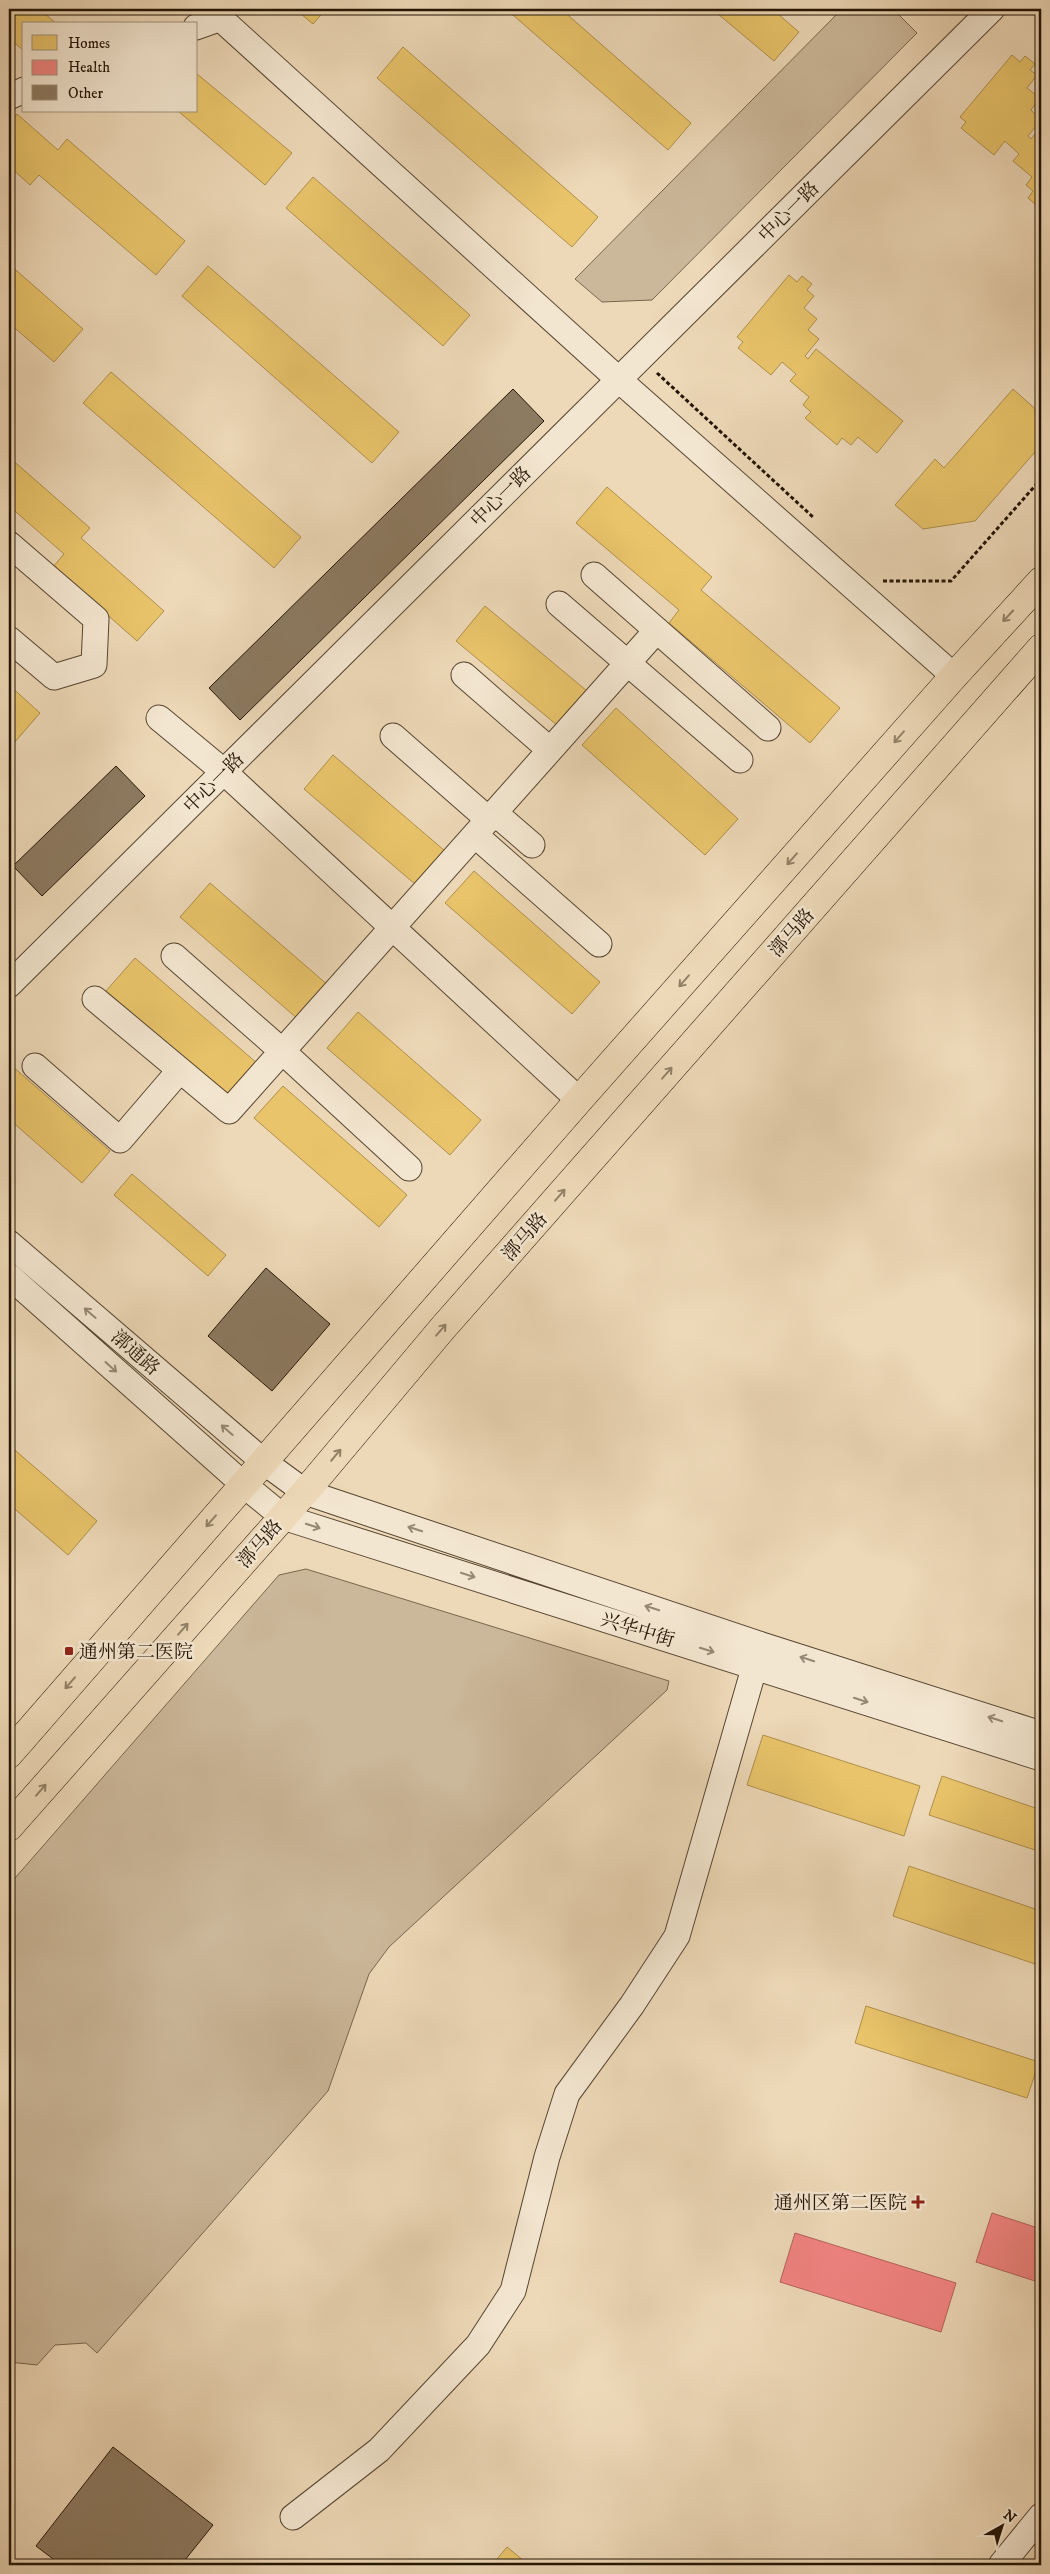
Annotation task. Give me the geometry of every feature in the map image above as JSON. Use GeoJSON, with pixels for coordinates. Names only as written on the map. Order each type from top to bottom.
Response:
{"type":"FeatureCollection","features":[{"type":"Feature","properties":{"kind":"main road"},"geometry":{"type":"LineString","coordinates":[[9,1754],[579,1100],[954,676],[1041,581]]}},
{"type":"Feature","properties":{"kind":"main road","name":"漷马路"},"geometry":{"type":"LineString","coordinates":[[9,1827],[305,1492],[442,1329],[1041,648]]}},
{"type":"Feature","properties":{"kind":"street","name":"中心一路"},"geometry":{"type":"LineString","coordinates":[[9,985],[992,9]]}},
{"type":"Feature","properties":{"kind":"street"},"geometry":{"type":"LineString","coordinates":[[198,26],[216,13],[618,379],[954,676]]}},
{"type":"Feature","properties":{"kind":"street"},"geometry":{"type":"LineString","coordinates":[[9,96],[22,91]]}},
{"type":"Feature","properties":{"kind":"street"},"geometry":{"type":"LineString","coordinates":[[9,544],[96,619],[94,665],[54,677],[9,639]]}},
{"type":"Feature","properties":{"kind":"street"},"geometry":{"type":"LineString","coordinates":[[594,575],[768,728]]}},
{"type":"Feature","properties":{"kind":"street"},"geometry":{"type":"LineString","coordinates":[[560,604],[740,760]]}},
{"type":"Feature","properties":{"kind":"street"},"geometry":{"type":"LineString","coordinates":[[95,999],[229,1111],[657,630]]}},
{"type":"Feature","properties":{"kind":"street"},"geometry":{"type":"LineString","coordinates":[[464,675],[550,750]]}},
{"type":"Feature","properties":{"kind":"street"},"geometry":{"type":"LineString","coordinates":[[158,718],[223,771],[579,1100]]}},
{"type":"Feature","properties":{"kind":"street"},"geometry":{"type":"LineString","coordinates":[[393,736],[486,823],[599,944]]}},
{"type":"Feature","properties":{"kind":"street"},"geometry":{"type":"LineString","coordinates":[[486,823],[532,845]]}},
{"type":"Feature","properties":{"kind":"street"},"geometry":{"type":"LineString","coordinates":[[174,956],[282,1051],[409,1168]]}},
{"type":"Feature","properties":{"kind":"street"},"geometry":{"type":"LineString","coordinates":[[35,1066],[120,1140],[180,1070]]}},
{"type":"Feature","properties":{"kind":"street","name":"漷通路"},"geometry":{"type":"LineString","coordinates":[[9,1243],[264,1462]]}},
{"type":"Feature","properties":{"kind":"street","name":"漷通路"},"geometry":{"type":"LineString","coordinates":[[9,1276],[243,1484]]}},
{"type":"Feature","properties":{"kind":"street","name":"兴华中街"},"geometry":{"type":"LineString","coordinates":[[264,1462],[305,1492],[762,1645],[1041,1734]]}},
{"type":"Feature","properties":{"kind":"street","name":"兴华中街"},"geometry":{"type":"LineString","coordinates":[[243,1484],[283,1516],[755,1665],[1041,1758]]}},
{"type":"Feature","properties":{"kind":"street"},"geometry":{"type":"LineString","coordinates":[[293,2518],[379,2450],[478,2344],[513,2291],[547,2158],[567,2094],[632,2005],[677,1936],[755,1665]]}},
{"type":"Feature","properties":{"kind":"street"},"geometry":{"type":"LineString","coordinates":[[1001,2565],[1041,2516]]}},
{"type":"Feature","properties":{"kind":"path"},"geometry":{"type":"LineString","coordinates":[[663,365],[656,372],[816,520]]}},
{"type":"Feature","properties":{"kind":"path"},"geometry":{"type":"LineString","coordinates":[[882,581],[951,581],[1041,479]]}},
{"type":"Feature","properties":{"kind":"shaded area"},"geometry":{"type":"Polygon","coordinates":[[[842,9],[893,9],[917,33],[652,300],[602,302],[575,279],[842,9]]]}},
{"type":"Feature","properties":{"kind":"shaded area"},"geometry":{"type":"Polygon","coordinates":[[[306,1569],[669,1681],[667,1690],[389,1947],[369,1974],[328,2091],[97,2353],[86,2343],[55,2345],[37,2365],[9,2362],[9,1885],[279,1575],[306,1569]]]}},
{"type":"Feature","properties":{"kind":"building: Homes"},"geometry":{"type":"Polygon","coordinates":[[[9,9],[39,9],[55,22],[22,22],[22,49],[9,38],[9,9]]]}},
{"type":"Feature","properties":{"kind":"building: Homes"},"geometry":{"type":"Polygon","coordinates":[[[295,9],[326,9],[313,24],[295,9]]]}},
{"type":"Feature","properties":{"kind":"building: Homes"},"geometry":{"type":"Polygon","coordinates":[[[506,9],[561,9],[691,123],[668,150],[506,9]]]}},
{"type":"Feature","properties":{"kind":"building: Homes"},"geometry":{"type":"Polygon","coordinates":[[[712,9],[772,9],[799,32],[774,61],[712,9]]]}},
{"type":"Feature","properties":{"kind":"building: Homes"},"geometry":{"type":"Polygon","coordinates":[[[403,47],[598,217],[572,247],[377,78],[403,47]]]}},
{"type":"Feature","properties":{"kind":"building: Homes"},"geometry":{"type":"Polygon","coordinates":[[[1012,55],[1020,62],[1025,56],[1035,64],[1030,70],[1037,75],[1027,88],[1040,98],[1031,110],[1041,120],[1028,136],[1031,139],[1039,129],[1041,131],[1041,209],[1028,198],[1033,191],[1026,185],[1032,177],[1013,161],[1019,154],[1005,141],[994,155],[961,128],[966,122],[960,117],[1012,55]]]}},
{"type":"Feature","properties":{"kind":"building: Homes"},"geometry":{"type":"Polygon","coordinates":[[[198,75],[292,153],[265,185],[179,112],[198,112],[198,75]]]}},
{"type":"Feature","properties":{"kind":"building: Homes"},"geometry":{"type":"Polygon","coordinates":[[[17,114],[58,150],[67,139],[185,241],[156,275],[39,175],[30,185],[9,166],[9,124],[17,114]]]}},
{"type":"Feature","properties":{"kind":"building: Homes"},"geometry":{"type":"Polygon","coordinates":[[[313,177],[470,315],[443,346],[286,208],[313,177]]]}},
{"type":"Feature","properties":{"kind":"building: Homes"},"geometry":{"type":"Polygon","coordinates":[[[9,264],[83,329],[54,362],[9,323],[9,264]]]}},
{"type":"Feature","properties":{"kind":"building: Homes"},"geometry":{"type":"Polygon","coordinates":[[[208,266],[399,432],[372,463],[182,296],[208,266]]]}},
{"type":"Feature","properties":{"kind":"building: Homes"},"geometry":{"type":"Polygon","coordinates":[[[789,275],[797,282],[802,276],[812,284],[807,290],[814,296],[804,308],[817,319],[808,330],[819,339],[805,356],[808,359],[816,349],[903,421],[877,453],[858,437],[851,445],[842,438],[837,445],[805,418],[811,412],[803,405],[809,397],[790,381],[796,374],[782,362],[771,375],[738,348],[743,342],[737,337],[789,275]]]}},
{"type":"Feature","properties":{"kind":"building: Homes"},"geometry":{"type":"Polygon","coordinates":[[[111,372],[301,537],[274,568],[83,403],[111,372]]]}},
{"type":"Feature","properties":{"kind":"building: Homes"},"geometry":{"type":"Polygon","coordinates":[[[1013,389],[1041,414],[1041,445],[975,521],[923,529],[895,505],[935,459],[944,468],[1013,389]]]}},
{"type":"Feature","properties":{"kind":"building: Homes"},"geometry":{"type":"Polygon","coordinates":[[[9,457],[90,528],[81,538],[164,611],[137,641],[53,567],[64,554],[9,506],[9,457]]]}},
{"type":"Feature","properties":{"kind":"building: Homes"},"geometry":{"type":"Polygon","coordinates":[[[607,487],[712,577],[701,590],[840,708],[810,743],[669,623],[679,610],[576,523],[607,487]]]}},
{"type":"Feature","properties":{"kind":"building: Homes"},"geometry":{"type":"Polygon","coordinates":[[[485,606],[587,691],[558,726],[456,641],[485,606]]]}},
{"type":"Feature","properties":{"kind":"building: Homes"},"geometry":{"type":"Polygon","coordinates":[[[9,685],[40,713],[14,743],[9,738],[9,685]]]}},
{"type":"Feature","properties":{"kind":"building: Homes"},"geometry":{"type":"Polygon","coordinates":[[[616,708],[738,819],[705,855],[582,745],[616,708]]]}},
{"type":"Feature","properties":{"kind":"building: Homes"},"geometry":{"type":"Polygon","coordinates":[[[333,755],[445,851],[416,885],[304,789],[333,755]]]}},
{"type":"Feature","properties":{"kind":"building: Homes"},"geometry":{"type":"Polygon","coordinates":[[[474,871],[600,982],[572,1014],[445,903],[474,871]]]}},
{"type":"Feature","properties":{"kind":"building: Homes"},"geometry":{"type":"Polygon","coordinates":[[[210,883],[329,986],[299,1020],[180,917],[210,883]]]}},
{"type":"Feature","properties":{"kind":"building: Homes"},"geometry":{"type":"Polygon","coordinates":[[[135,958],[258,1064],[230,1097],[106,991],[135,958]]]}},
{"type":"Feature","properties":{"kind":"building: Homes"},"geometry":{"type":"Polygon","coordinates":[[[358,1012],[481,1120],[450,1155],[327,1048],[358,1012]]]}},
{"type":"Feature","properties":{"kind":"building: Homes"},"geometry":{"type":"Polygon","coordinates":[[[12,1066],[110,1151],[82,1183],[9,1119],[9,1070],[12,1066]]]}},
{"type":"Feature","properties":{"kind":"building: Homes"},"geometry":{"type":"Polygon","coordinates":[[[283,1086],[407,1195],[379,1227],[254,1118],[283,1086]]]}},
{"type":"Feature","properties":{"kind":"building: Homes"},"geometry":{"type":"Polygon","coordinates":[[[132,1174],[226,1255],[208,1276],[114,1195],[132,1174]]]}},
{"type":"Feature","properties":{"kind":"building: Homes"},"geometry":{"type":"Polygon","coordinates":[[[9,1445],[97,1521],[68,1555],[9,1504],[9,1445]]]}},
{"type":"Feature","properties":{"kind":"building: Homes"},"geometry":{"type":"Polygon","coordinates":[[[763,1735],[920,1786],[904,1836],[747,1785],[763,1735]]]}},
{"type":"Feature","properties":{"kind":"building: Homes"},"geometry":{"type":"Polygon","coordinates":[[[942,1776],[1041,1810],[1041,1852],[929,1815],[942,1776]]]}},
{"type":"Feature","properties":{"kind":"building: Homes"},"geometry":{"type":"Polygon","coordinates":[[[909,1866],[1041,1911],[1041,1966],[893,1916],[909,1866]]]}},
{"type":"Feature","properties":{"kind":"building: Homes"},"geometry":{"type":"Polygon","coordinates":[[[866,2006],[1039,2062],[1027,2098],[855,2043],[866,2006]]]}},
{"type":"Feature","properties":{"kind":"building: Homes"},"geometry":{"type":"Polygon","coordinates":[[[507,2547],[529,2565],[492,2565],[507,2547]]]}},
{"type":"Feature","properties":{"kind":"building: Health"},"geometry":{"type":"Polygon","coordinates":[[[992,2213],[1041,2229],[1041,2283],[976,2262],[992,2213]]]}},
{"type":"Feature","properties":{"kind":"building: Health"},"geometry":{"type":"Polygon","coordinates":[[[795,2233],[956,2283],[941,2332],[780,2282],[795,2233]]]}},
{"type":"Feature","properties":{"kind":"building: Other"},"geometry":{"type":"Polygon","coordinates":[[[513,389],[544,421],[240,720],[209,688],[513,389]]]}},
{"type":"Feature","properties":{"kind":"building: Other"},"geometry":{"type":"Polygon","coordinates":[[[116,766],[145,796],[42,896],[13,866],[116,766]]]}},
{"type":"Feature","properties":{"kind":"building: Other"},"geometry":{"type":"Polygon","coordinates":[[[266,1268],[330,1324],[272,1391],[208,1336],[266,1268]]]}},
{"type":"Feature","properties":{"kind":"building: Other"},"geometry":{"type":"Polygon","coordinates":[[[113,2447],[213,2525],[181,2565],[61,2565],[36,2546],[113,2447]]]}},
{"type":"Feature","properties":{"kind":"place","name":"通州第二医院"},"geometry":{"type":"Point","coordinates":[69,1651]}},
{"type":"Feature","properties":{"kind":"place","name":"通州区第二医院"},"geometry":{"type":"Point","coordinates":[918,2202]}}]}
